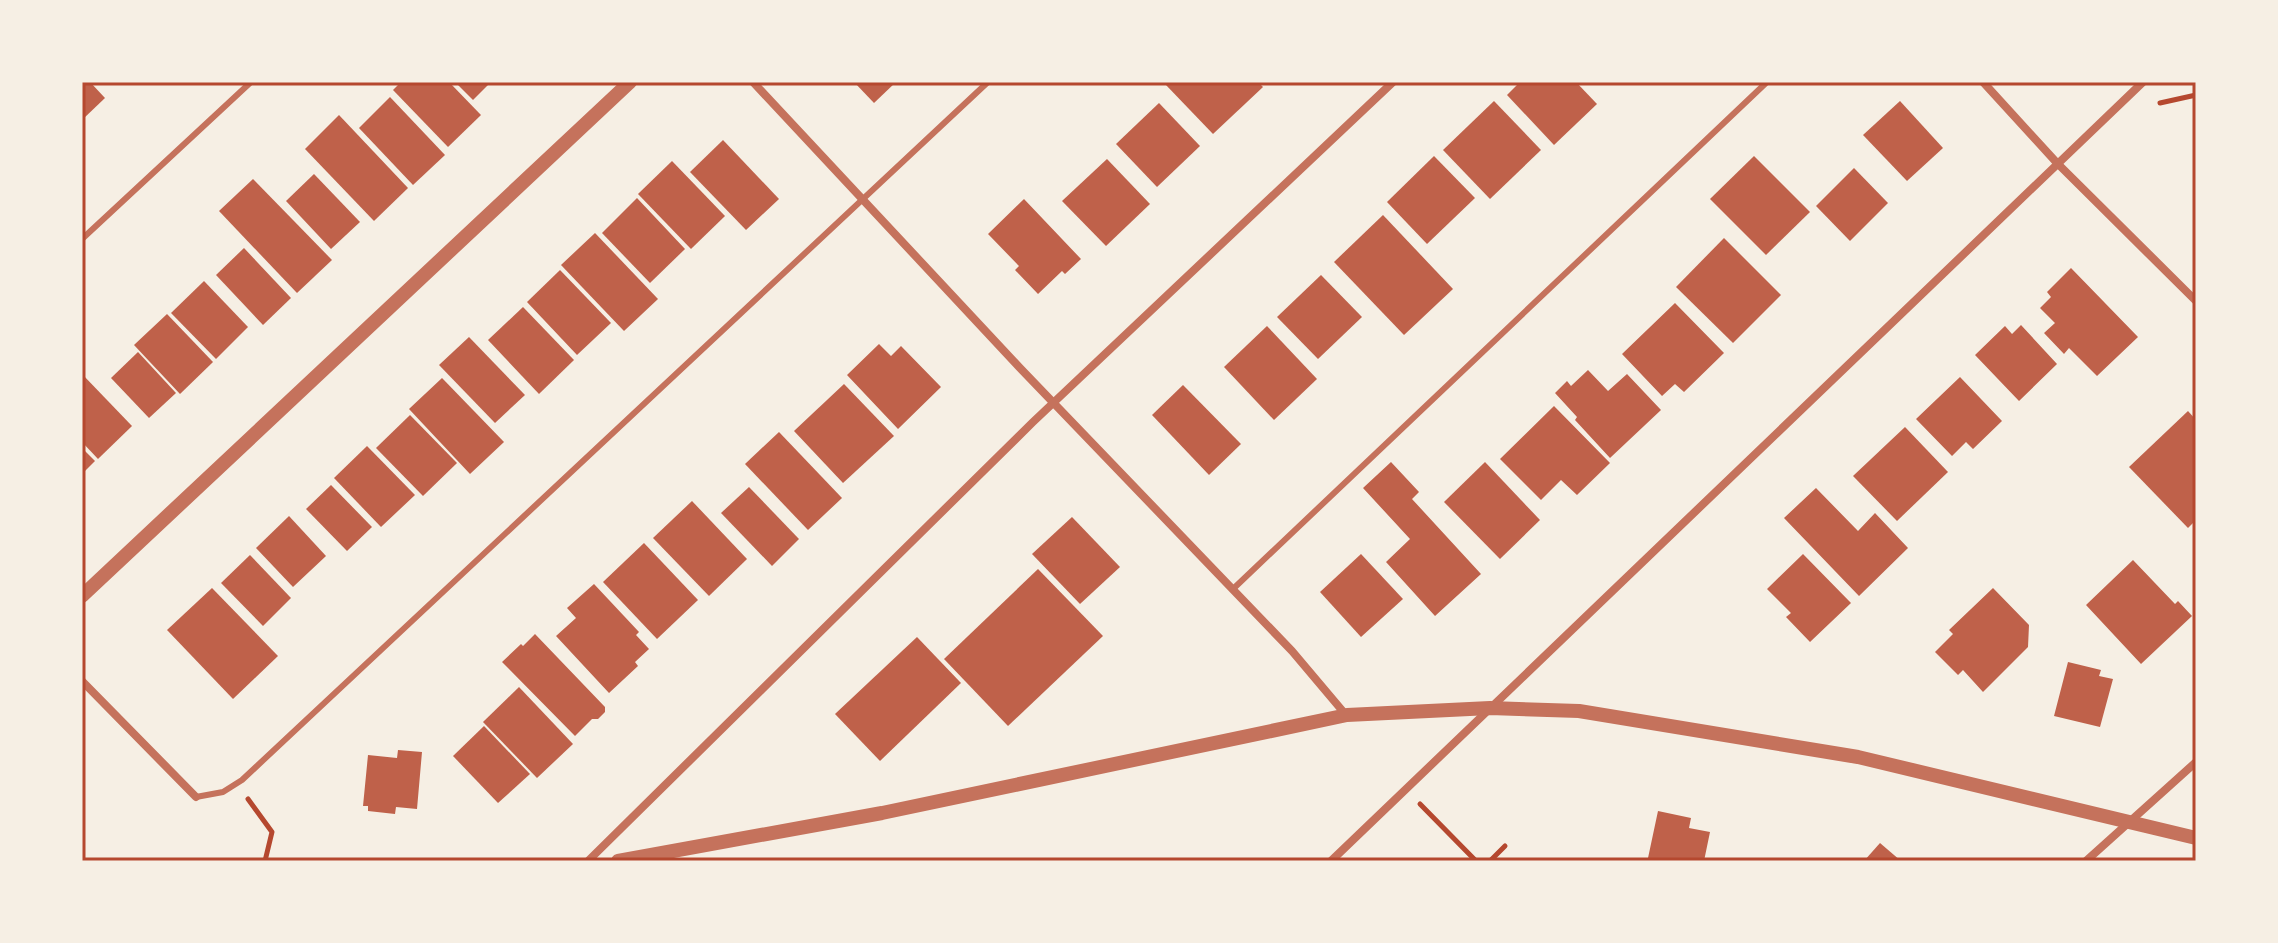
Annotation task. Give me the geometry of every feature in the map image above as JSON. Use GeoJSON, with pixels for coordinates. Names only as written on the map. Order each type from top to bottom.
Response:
{"type":"FeatureCollection","features":[{"type":"Feature","properties":{"kind":"street"},"geometry":{"type":"LineString","coordinates":[[82,596],[630,82]]}},
{"type":"Feature","properties":{"kind":"street"},"geometry":{"type":"LineString","coordinates":[[753,82],[1292,651],[1347,715]]}},
{"type":"Feature","properties":{"kind":"street"},"geometry":{"type":"LineString","coordinates":[[588,861],[1054,402],[1393,82]]}},
{"type":"Feature","properties":{"kind":"street"},"geometry":{"type":"LineString","coordinates":[[1983,82],[2057,163],[2196,301]]}},
{"type":"Feature","properties":{"kind":"street"},"geometry":{"type":"LineString","coordinates":[[1331,861],[2143,82]]}},
{"type":"Feature","properties":{"kind":"street"},"geometry":{"type":"LineString","coordinates":[[82,681],[196,797]]}},
{"type":"Feature","properties":{"kind":"street"},"geometry":{"type":"LineString","coordinates":[[618,861],[882,813],[1347,715],[1490,708],[1579,711],[1858,757],[2196,838]]}},
{"type":"Feature","properties":{"kind":"street"},"geometry":{"type":"LineString","coordinates":[[2086,861],[2196,762]]}},
{"type":"Feature","properties":{"kind":"lane"},"geometry":{"type":"LineString","coordinates":[[82,239],[251,82]]}},
{"type":"Feature","properties":{"kind":"lane"},"geometry":{"type":"LineString","coordinates":[[196,797],[223,792],[242,780],[988,82]]}},
{"type":"Feature","properties":{"kind":"lane"},"geometry":{"type":"LineString","coordinates":[[1233,589],[1767,82]]}},
{"type":"Feature","properties":{"kind":"path"},"geometry":{"type":"LineString","coordinates":[[2160,103],[2196,95]]}},
{"type":"Feature","properties":{"kind":"path"},"geometry":{"type":"LineString","coordinates":[[242,780],[248,798],[272,832],[265,861]]}},
{"type":"Feature","properties":{"kind":"path"},"geometry":{"type":"LineString","coordinates":[[1406,788],[1476,861]]}},
{"type":"Feature","properties":{"kind":"path"},"geometry":{"type":"LineString","coordinates":[[1490,861],[1505,846]]}},
{"type":"Feature","properties":{"kind":"building"},"geometry":{"type":"Polygon","coordinates":[[[82,82],[90,82],[105,98],[82,120],[82,82]]]}},
{"type":"Feature","properties":{"kind":"building"},"geometry":{"type":"Polygon","coordinates":[[[401,82],[449,82],[481,115],[448,147],[393,90],[401,82]]]}},
{"type":"Feature","properties":{"kind":"building"},"geometry":{"type":"Polygon","coordinates":[[[455,82],[491,82],[473,100],[455,82]]]}},
{"type":"Feature","properties":{"kind":"building"},"geometry":{"type":"Polygon","coordinates":[[[854,82],[896,82],[874,103],[854,82]]]}},
{"type":"Feature","properties":{"kind":"building"},"geometry":{"type":"Polygon","coordinates":[[[1258,82],[1263,87],[1213,134],[1165,84],[1258,82]]]}},
{"type":"Feature","properties":{"kind":"building"},"geometry":{"type":"Polygon","coordinates":[[[1520,82],[1576,82],[1597,104],[1554,145],[1507,95],[1520,82]]]}},
{"type":"Feature","properties":{"kind":"building"},"geometry":{"type":"Polygon","coordinates":[[[390,97],[445,155],[413,185],[359,128],[390,97]]]}},
{"type":"Feature","properties":{"kind":"building"},"geometry":{"type":"Polygon","coordinates":[[[1494,101],[1541,150],[1490,199],[1443,150],[1494,101]]]}},
{"type":"Feature","properties":{"kind":"building"},"geometry":{"type":"Polygon","coordinates":[[[1900,101],[1943,148],[1907,181],[1863,135],[1900,101]]]}},
{"type":"Feature","properties":{"kind":"building"},"geometry":{"type":"Polygon","coordinates":[[[1159,103],[1200,146],[1157,187],[1116,144],[1159,103]]]}},
{"type":"Feature","properties":{"kind":"building"},"geometry":{"type":"Polygon","coordinates":[[[339,115],[408,188],[374,221],[305,149],[339,115]]]}},
{"type":"Feature","properties":{"kind":"building"},"geometry":{"type":"Polygon","coordinates":[[[723,140],[779,199],[746,230],[690,172],[723,140]]]}},
{"type":"Feature","properties":{"kind":"building"},"geometry":{"type":"Polygon","coordinates":[[[1434,156],[1475,198],[1427,244],[1387,202],[1434,156]]]}},
{"type":"Feature","properties":{"kind":"building"},"geometry":{"type":"Polygon","coordinates":[[[1754,156],[1810,212],[1766,255],[1710,199],[1754,156]]]}},
{"type":"Feature","properties":{"kind":"building"},"geometry":{"type":"Polygon","coordinates":[[[1107,159],[1150,204],[1106,246],[1062,201],[1107,159]]]}},
{"type":"Feature","properties":{"kind":"building"},"geometry":{"type":"Polygon","coordinates":[[[672,161],[725,216],[691,249],[638,194],[672,161]]]}},
{"type":"Feature","properties":{"kind":"building"},"geometry":{"type":"Polygon","coordinates":[[[1854,168],[1888,203],[1850,241],[1816,206],[1854,168]]]}},
{"type":"Feature","properties":{"kind":"building"},"geometry":{"type":"Polygon","coordinates":[[[314,174],[360,222],[331,249],[286,201],[314,174]]]}},
{"type":"Feature","properties":{"kind":"building"},"geometry":{"type":"Polygon","coordinates":[[[253,179],[332,260],[297,293],[219,211],[253,179]]]}},
{"type":"Feature","properties":{"kind":"building"},"geometry":{"type":"Polygon","coordinates":[[[637,198],[685,249],[650,283],[602,233],[637,198]]]}},
{"type":"Feature","properties":{"kind":"building"},"geometry":{"type":"Polygon","coordinates":[[[1024,199],[1081,259],[1065,274],[1062,271],[1038,294],[1015,270],[1019,266],[988,234],[1024,199]]]}},
{"type":"Feature","properties":{"kind":"building"},"geometry":{"type":"Polygon","coordinates":[[[1383,215],[1453,289],[1404,335],[1334,262],[1383,215]]]}},
{"type":"Feature","properties":{"kind":"building"},"geometry":{"type":"Polygon","coordinates":[[[595,233],[658,299],[624,331],[561,265],[595,233]]]}},
{"type":"Feature","properties":{"kind":"building"},"geometry":{"type":"Polygon","coordinates":[[[1724,238],[1781,295],[1733,343],[1676,287],[1724,238]]]}},
{"type":"Feature","properties":{"kind":"building"},"geometry":{"type":"Polygon","coordinates":[[[244,248],[291,298],[263,325],[216,275],[244,248]]]}},
{"type":"Feature","properties":{"kind":"building"},"geometry":{"type":"Polygon","coordinates":[[[2071,268],[2138,337],[2097,376],[2069,348],[2064,354],[2044,333],[2055,323],[2040,308],[2051,297],[2047,292],[2071,268]]]}},
{"type":"Feature","properties":{"kind":"building"},"geometry":{"type":"Polygon","coordinates":[[[560,270],[611,323],[577,355],[527,302],[560,270]]]}},
{"type":"Feature","properties":{"kind":"building"},"geometry":{"type":"Polygon","coordinates":[[[1321,275],[1362,317],[1318,359],[1277,317],[1321,275]]]}},
{"type":"Feature","properties":{"kind":"building"},"geometry":{"type":"Polygon","coordinates":[[[204,281],[248,327],[216,359],[171,313],[204,281]]]}},
{"type":"Feature","properties":{"kind":"building"},"geometry":{"type":"Polygon","coordinates":[[[1675,303],[1724,353],[1684,392],[1675,384],[1662,396],[1622,354],[1675,303]]]}},
{"type":"Feature","properties":{"kind":"building"},"geometry":{"type":"Polygon","coordinates":[[[523,307],[574,360],[539,394],[488,340],[523,307]]]}},
{"type":"Feature","properties":{"kind":"building"},"geometry":{"type":"Polygon","coordinates":[[[167,314],[213,362],[180,394],[134,345],[167,314]]]}},
{"type":"Feature","properties":{"kind":"building"},"geometry":{"type":"Polygon","coordinates":[[[2021,325],[2057,364],[2019,401],[1975,355],[2005,326],[2012,334],[2021,325]]]}},
{"type":"Feature","properties":{"kind":"building"},"geometry":{"type":"Polygon","coordinates":[[[1267,326],[1317,379],[1274,420],[1224,367],[1267,326]]]}},
{"type":"Feature","properties":{"kind":"building"},"geometry":{"type":"Polygon","coordinates":[[[469,337],[525,395],[495,423],[439,365],[469,337]]]}},
{"type":"Feature","properties":{"kind":"building"},"geometry":{"type":"Polygon","coordinates":[[[879,344],[891,356],[901,346],[941,387],[898,429],[847,375],[879,344]]]}},
{"type":"Feature","properties":{"kind":"building"},"geometry":{"type":"Polygon","coordinates":[[[138,352],[176,393],[149,418],[111,378],[138,352]]]}},
{"type":"Feature","properties":{"kind":"building"},"geometry":{"type":"Polygon","coordinates":[[[1588,370],[1608,391],[1627,374],[1661,410],[1610,458],[1555,393],[1567,381],[1571,386],[1588,370]]]}},
{"type":"Feature","properties":{"kind":"building"},"geometry":{"type":"Polygon","coordinates":[[[82,374],[132,426],[98,459],[82,442],[82,374]]]}},
{"type":"Feature","properties":{"kind":"building"},"geometry":{"type":"Polygon","coordinates":[[[1960,377],[2002,421],[1973,449],[1966,442],[1952,456],[1916,419],[1960,377]]]}},
{"type":"Feature","properties":{"kind":"building"},"geometry":{"type":"Polygon","coordinates":[[[442,378],[504,442],[470,474],[409,409],[442,378]]]}},
{"type":"Feature","properties":{"kind":"building"},"geometry":{"type":"Polygon","coordinates":[[[844,384],[894,436],[843,483],[794,431],[844,384]]]}},
{"type":"Feature","properties":{"kind":"building"},"geometry":{"type":"Polygon","coordinates":[[[1183,385],[1241,444],[1209,475],[1152,415],[1183,385]]]}},
{"type":"Feature","properties":{"kind":"building"},"geometry":{"type":"Polygon","coordinates":[[[1554,406],[1610,463],[1577,495],[1561,480],[1541,500],[1500,459],[1554,406]]]}},
{"type":"Feature","properties":{"kind":"building"},"geometry":{"type":"Polygon","coordinates":[[[2188,411],[2196,420],[2196,520],[2188,528],[2129,467],[2188,411]]]}},
{"type":"Feature","properties":{"kind":"building"},"geometry":{"type":"Polygon","coordinates":[[[410,415],[457,463],[423,496],[376,448],[410,415]]]}},
{"type":"Feature","properties":{"kind":"building"},"geometry":{"type":"Polygon","coordinates":[[[1905,427],[1948,472],[1897,521],[1853,476],[1905,427]]]}},
{"type":"Feature","properties":{"kind":"building"},"geometry":{"type":"Polygon","coordinates":[[[779,432],[842,498],[808,530],[745,464],[779,432]]]}},
{"type":"Feature","properties":{"kind":"building"},"geometry":{"type":"Polygon","coordinates":[[[367,446],[415,495],[381,527],[334,478],[367,446]]]}},
{"type":"Feature","properties":{"kind":"building"},"geometry":{"type":"Polygon","coordinates":[[[82,448],[95,461],[82,474],[82,448]]]}},
{"type":"Feature","properties":{"kind":"building"},"geometry":{"type":"Polygon","coordinates":[[[1391,462],[1419,492],[1412,499],[1481,574],[1435,616],[1386,562],[1410,539],[1363,488],[1391,462]]]}},
{"type":"Feature","properties":{"kind":"building"},"geometry":{"type":"Polygon","coordinates":[[[1485,462],[1540,520],[1500,559],[1444,502],[1485,462]]]}},
{"type":"Feature","properties":{"kind":"building"},"geometry":{"type":"Polygon","coordinates":[[[331,485],[372,527],[347,551],[306,509],[331,485]]]}},
{"type":"Feature","properties":{"kind":"building"},"geometry":{"type":"Polygon","coordinates":[[[749,487],[799,539],[772,566],[721,513],[749,487]]]}},
{"type":"Feature","properties":{"kind":"building"},"geometry":{"type":"Polygon","coordinates":[[[1816,488],[1858,531],[1875,513],[1908,548],[1859,596],[1784,518],[1816,488]]]}},
{"type":"Feature","properties":{"kind":"building"},"geometry":{"type":"Polygon","coordinates":[[[692,501],[747,559],[709,596],[653,538],[692,501]]]}},
{"type":"Feature","properties":{"kind":"building"},"geometry":{"type":"Polygon","coordinates":[[[289,516],[326,556],[293,587],[256,548],[289,516]]]}},
{"type":"Feature","properties":{"kind":"building"},"geometry":{"type":"Polygon","coordinates":[[[1072,517],[1120,567],[1080,604],[1032,554],[1072,517]]]}},
{"type":"Feature","properties":{"kind":"building"},"geometry":{"type":"Polygon","coordinates":[[[644,543],[698,600],[657,639],[603,582],[644,543]]]}},
{"type":"Feature","properties":{"kind":"building"},"geometry":{"type":"Polygon","coordinates":[[[1361,554],[1403,599],[1361,637],[1320,592],[1361,554]]]}},
{"type":"Feature","properties":{"kind":"building"},"geometry":{"type":"Polygon","coordinates":[[[1803,554],[1851,603],[1810,642],[1786,617],[1791,613],[1767,589],[1803,554]]]}},
{"type":"Feature","properties":{"kind":"building"},"geometry":{"type":"Polygon","coordinates":[[[250,555],[291,598],[263,626],[221,583],[250,555]]]}},
{"type":"Feature","properties":{"kind":"building"},"geometry":{"type":"Polygon","coordinates":[[[2133,560],[2175,604],[2178,601],[2192,616],[2141,664],[2086,605],[2133,560]]]}},
{"type":"Feature","properties":{"kind":"building"},"geometry":{"type":"Polygon","coordinates":[[[1038,569],[1103,636],[1008,726],[944,659],[1038,569]]]}},
{"type":"Feature","properties":{"kind":"building"},"geometry":{"type":"Polygon","coordinates":[[[594,584],[639,632],[636,635],[649,649],[635,662],[638,666],[609,693],[556,636],[576,618],[567,608],[594,584]]]}},
{"type":"Feature","properties":{"kind":"building"},"geometry":{"type":"Polygon","coordinates":[[[212,588],[278,656],[233,699],[167,630],[212,588]]]}},
{"type":"Feature","properties":{"kind":"building"},"geometry":{"type":"Polygon","coordinates":[[[1993,588],[2029,625],[2028,647],[1983,692],[1963,670],[1958,675],[1935,652],[1953,634],[1949,630],[1993,588]]]}},
{"type":"Feature","properties":{"kind":"building"},"geometry":{"type":"Polygon","coordinates":[[[535,634],[605,707],[605,712],[598,719],[592,719],[575,736],[502,662],[535,634]]]}},
{"type":"Feature","properties":{"kind":"building"},"geometry":{"type":"Polygon","coordinates":[[[917,637],[961,683],[880,761],[835,714],[917,637]]]}},
{"type":"Feature","properties":{"kind":"building"},"geometry":{"type":"Polygon","coordinates":[[[2068,662],[2101,670],[2099,676],[2113,679],[2100,727],[2054,716],[2068,662]]]}},
{"type":"Feature","properties":{"kind":"building"},"geometry":{"type":"Polygon","coordinates":[[[519,687],[573,744],[537,778],[483,722],[519,687]]]}},
{"type":"Feature","properties":{"kind":"building"},"geometry":{"type":"Polygon","coordinates":[[[484,726],[530,774],[498,803],[453,756],[484,726]]]}},
{"type":"Feature","properties":{"kind":"building"},"geometry":{"type":"Polygon","coordinates":[[[398,750],[422,752],[417,809],[396,807],[395,814],[368,811],[368,806],[363,806],[368,755],[397,758],[398,750]]]}},
{"type":"Feature","properties":{"kind":"building"},"geometry":{"type":"Polygon","coordinates":[[[1658,811],[1691,818],[1689,828],[1710,832],[1704,861],[1648,858],[1658,811]]]}},
{"type":"Feature","properties":{"kind":"building"},"geometry":{"type":"Polygon","coordinates":[[[1880,843],[1901,861],[1864,861],[1880,843]]]}}]}
